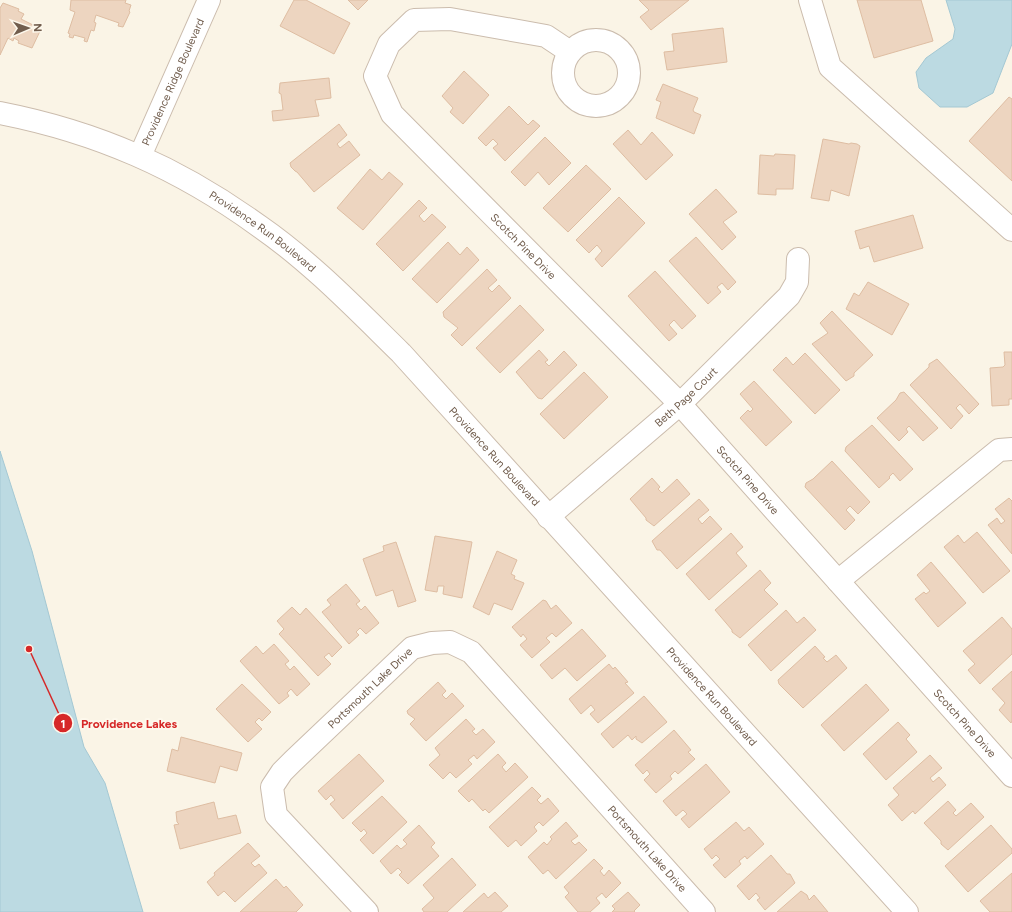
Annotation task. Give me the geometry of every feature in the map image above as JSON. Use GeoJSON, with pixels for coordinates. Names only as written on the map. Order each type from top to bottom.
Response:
{"type":"FeatureCollection","features":[{"type":"Feature","properties":{"kind":"street"},"geometry":{"type":"LineString","coordinates":[[810,0],[830,67],[1012,230]]}},
{"type":"Feature","properties":{"kind":"street","name":"Providence Ridge Boulevard"},"geometry":{"type":"LineString","coordinates":[[140,156],[207,3]]}},
{"type":"Feature","properties":{"kind":"street","name":"Scotch Pine Drive"},"geometry":{"type":"LineString","coordinates":[[570,52],[546,36],[450,19],[414,20],[389,44],[375,76],[392,114],[680,404],[1012,776]]}},
{"type":"Feature","properties":{"kind":"street","name":"Providence Run Boulevard"},"geometry":{"type":"LineString","coordinates":[[0,113],[64,128],[140,156],[170,170],[213,194],[261,226],[305,263],[349,302],[401,354],[907,912]]}},
{"type":"Feature","properties":{"kind":"street","name":"Beth Page Court"},"geometry":{"type":"LineString","coordinates":[[548,517],[680,404],[789,296],[797,282],[798,259]]}},
{"type":"Feature","properties":{"kind":"street"},"geometry":{"type":"LineString","coordinates":[[838,581],[999,450],[1012,449]]}},
{"type":"Feature","properties":{"kind":"street","name":"Portsmouth Lake Drive"},"geometry":{"type":"LineString","coordinates":[[368,912],[276,815],[272,787],[282,772],[293,761],[412,648],[432,643],[450,642],[471,652],[704,912]]}},
{"type":"Feature","properties":{"kind":"water"},"geometry":{"type":"Polygon","coordinates":[[[946,0],[1012,0],[1012,44],[993,93],[967,107],[940,107],[919,88],[916,72],[926,58],[953,39],[955,29],[946,0]]]}},
{"type":"Feature","properties":{"kind":"water"},"geometry":{"type":"Polygon","coordinates":[[[0,451],[32,551],[84,747],[105,783],[143,912],[0,912],[0,451]]]}},
{"type":"Feature","properties":{"kind":"building"},"geometry":{"type":"Polygon","coordinates":[[[71,0],[126,0],[125,3],[131,5],[130,12],[123,27],[118,26],[119,23],[96,15],[94,31],[91,30],[87,42],[84,41],[85,38],[74,35],[73,38],[69,37],[70,34],[68,33],[75,12],[70,10],[71,0]]]}},
{"type":"Feature","properties":{"kind":"building"},"geometry":{"type":"Polygon","coordinates":[[[294,0],[306,0],[350,23],[334,54],[280,26],[294,0]]]}},
{"type":"Feature","properties":{"kind":"building"},"geometry":{"type":"Polygon","coordinates":[[[348,0],[368,0],[358,10],[348,0]]]}},
{"type":"Feature","properties":{"kind":"building"},"geometry":{"type":"Polygon","coordinates":[[[639,0],[689,0],[651,30],[640,17],[649,10],[639,0]]]}},
{"type":"Feature","properties":{"kind":"building"},"geometry":{"type":"Polygon","coordinates":[[[857,0],[921,0],[933,41],[874,58],[857,0]]]}},
{"type":"Feature","properties":{"kind":"building"},"geometry":{"type":"Polygon","coordinates":[[[3,3],[19,9],[18,11],[24,14],[21,19],[41,29],[32,48],[18,43],[19,41],[14,38],[13,41],[8,38],[0,55],[0,8],[3,3]]]}},
{"type":"Feature","properties":{"kind":"building"},"geometry":{"type":"Polygon","coordinates":[[[723,28],[727,62],[667,70],[664,52],[674,51],[672,34],[723,28]]]}},
{"type":"Feature","properties":{"kind":"building"},"geometry":{"type":"Polygon","coordinates":[[[464,71],[489,95],[463,124],[450,112],[453,108],[442,96],[464,71]]]}},
{"type":"Feature","properties":{"kind":"building"},"geometry":{"type":"Polygon","coordinates":[[[329,78],[331,98],[315,100],[319,116],[273,121],[272,111],[283,110],[281,94],[279,93],[280,83],[329,78]]]}},
{"type":"Feature","properties":{"kind":"building"},"geometry":{"type":"Polygon","coordinates":[[[663,84],[698,98],[693,110],[701,115],[694,134],[656,118],[661,102],[656,100],[663,84]]]}},
{"type":"Feature","properties":{"kind":"building"},"geometry":{"type":"Polygon","coordinates":[[[1009,97],[1012,99],[1012,181],[969,141],[1009,97]]]}},
{"type":"Feature","properties":{"kind":"building"},"geometry":{"type":"Polygon","coordinates":[[[509,106],[528,125],[533,120],[540,126],[505,161],[493,148],[498,144],[493,139],[486,146],[478,138],[509,106]]]}},
{"type":"Feature","properties":{"kind":"building"},"geometry":{"type":"Polygon","coordinates":[[[339,124],[347,135],[337,144],[340,148],[349,141],[360,155],[314,192],[291,167],[290,163],[339,124]]]}},
{"type":"Feature","properties":{"kind":"building"},"geometry":{"type":"Polygon","coordinates":[[[628,130],[641,145],[652,132],[673,155],[646,180],[613,144],[628,130]]]}},
{"type":"Feature","properties":{"kind":"building"},"geometry":{"type":"Polygon","coordinates":[[[545,137],[571,163],[549,185],[538,172],[525,186],[511,172],[545,137]]]}},
{"type":"Feature","properties":{"kind":"building"},"geometry":{"type":"Polygon","coordinates":[[[823,139],[857,144],[860,146],[849,196],[831,190],[829,201],[811,198],[823,139]]]}},
{"type":"Feature","properties":{"kind":"building"},"geometry":{"type":"Polygon","coordinates":[[[775,154],[795,155],[793,189],[776,189],[776,195],[758,194],[760,155],[774,156],[775,154]]]}},
{"type":"Feature","properties":{"kind":"building"},"geometry":{"type":"Polygon","coordinates":[[[586,165],[611,189],[568,232],[543,208],[586,165]]]}},
{"type":"Feature","properties":{"kind":"building"},"geometry":{"type":"Polygon","coordinates":[[[370,169],[382,180],[389,172],[403,184],[363,230],[337,208],[370,169]]]}},
{"type":"Feature","properties":{"kind":"building"},"geometry":{"type":"Polygon","coordinates":[[[716,189],[737,212],[723,222],[736,237],[722,250],[689,214],[716,189]]]}},
{"type":"Feature","properties":{"kind":"building"},"geometry":{"type":"Polygon","coordinates":[[[619,197],[645,223],[602,267],[595,259],[602,251],[597,245],[589,253],[576,240],[619,197]]]}},
{"type":"Feature","properties":{"kind":"building"},"geometry":{"type":"Polygon","coordinates":[[[419,200],[427,208],[419,216],[424,222],[432,214],[446,227],[403,271],[376,244],[419,200]]]}},
{"type":"Feature","properties":{"kind":"building"},"geometry":{"type":"Polygon","coordinates":[[[913,215],[923,248],[874,262],[869,246],[860,249],[855,231],[913,215]]]}},
{"type":"Feature","properties":{"kind":"building"},"geometry":{"type":"Polygon","coordinates":[[[696,237],[736,282],[728,290],[722,283],[717,287],[721,292],[708,304],[669,261],[696,237]]]}},
{"type":"Feature","properties":{"kind":"building"},"geometry":{"type":"Polygon","coordinates":[[[448,242],[460,255],[467,247],[479,260],[437,303],[412,279],[448,242]]]}},
{"type":"Feature","properties":{"kind":"building"},"geometry":{"type":"Polygon","coordinates":[[[487,269],[497,280],[488,288],[492,292],[499,285],[511,298],[462,346],[451,335],[458,328],[444,317],[443,312],[487,269]]]}},
{"type":"Feature","properties":{"kind":"building"},"geometry":{"type":"Polygon","coordinates":[[[655,271],[696,316],[682,329],[674,320],[669,325],[677,334],[669,341],[628,296],[655,271]]]}},
{"type":"Feature","properties":{"kind":"building"},"geometry":{"type":"Polygon","coordinates":[[[868,282],[909,304],[892,335],[846,309],[854,293],[859,296],[868,282]]]}},
{"type":"Feature","properties":{"kind":"building"},"geometry":{"type":"Polygon","coordinates":[[[520,305],[544,330],[500,373],[476,348],[520,305]]]}},
{"type":"Feature","properties":{"kind":"building"},"geometry":{"type":"Polygon","coordinates":[[[832,311],[873,355],[854,373],[854,376],[846,381],[812,344],[828,333],[820,323],[832,311]]]}},
{"type":"Feature","properties":{"kind":"building"},"geometry":{"type":"Polygon","coordinates":[[[539,350],[548,360],[545,362],[549,366],[564,351],[577,365],[542,399],[538,398],[516,372],[539,350]]]}},
{"type":"Feature","properties":{"kind":"building"},"geometry":{"type":"Polygon","coordinates":[[[1004,352],[1012,352],[1012,399],[1009,399],[1009,405],[992,406],[990,368],[1003,367],[1005,365],[1004,352]]]}},
{"type":"Feature","properties":{"kind":"building"},"geometry":{"type":"Polygon","coordinates":[[[805,353],[840,390],[815,414],[773,370],[786,357],[793,365],[805,353]]]}},
{"type":"Feature","properties":{"kind":"building"},"geometry":{"type":"Polygon","coordinates":[[[937,359],[979,404],[969,414],[960,404],[956,408],[963,416],[951,429],[910,385],[929,367],[929,364],[937,359]]]}},
{"type":"Feature","properties":{"kind":"building"},"geometry":{"type":"Polygon","coordinates":[[[584,372],[608,397],[564,439],[540,414],[584,372]]]}},
{"type":"Feature","properties":{"kind":"building"},"geometry":{"type":"Polygon","coordinates":[[[754,381],[792,422],[766,446],[740,418],[748,410],[750,412],[753,409],[740,394],[754,381]]]}},
{"type":"Feature","properties":{"kind":"building"},"geometry":{"type":"Polygon","coordinates":[[[904,392],[938,428],[923,441],[909,426],[906,429],[908,432],[899,441],[877,418],[896,400],[900,393],[904,392]]]}},
{"type":"Feature","properties":{"kind":"building"},"geometry":{"type":"Polygon","coordinates":[[[872,425],[913,469],[900,481],[893,473],[889,477],[890,478],[879,488],[845,451],[846,447],[872,425]]]}},
{"type":"Feature","properties":{"kind":"building"},"geometry":{"type":"Polygon","coordinates":[[[832,461],[870,502],[858,514],[850,506],[846,510],[855,520],[845,530],[805,487],[806,483],[813,479],[832,461]]]}},
{"type":"Feature","properties":{"kind":"building"},"geometry":{"type":"Polygon","coordinates":[[[652,478],[660,487],[658,489],[662,493],[677,479],[690,494],[654,526],[646,520],[646,518],[630,499],[652,478]]]}},
{"type":"Feature","properties":{"kind":"building"},"geometry":{"type":"Polygon","coordinates":[[[1009,498],[1012,501],[1012,554],[988,525],[997,518],[1001,524],[1005,521],[995,509],[1009,498]]]}},
{"type":"Feature","properties":{"kind":"building"},"geometry":{"type":"Polygon","coordinates":[[[699,499],[709,510],[698,519],[702,524],[710,516],[722,529],[677,569],[660,550],[657,550],[652,541],[699,499]]]}},
{"type":"Feature","properties":{"kind":"building"},"geometry":{"type":"Polygon","coordinates":[[[977,532],[1010,571],[983,593],[944,547],[958,535],[964,543],[977,532]]]}},
{"type":"Feature","properties":{"kind":"building"},"geometry":{"type":"Polygon","coordinates":[[[731,533],[743,547],[736,553],[747,566],[709,600],[686,574],[731,533]]]}},
{"type":"Feature","properties":{"kind":"building"},"geometry":{"type":"Polygon","coordinates":[[[435,536],[472,542],[462,598],[443,594],[444,586],[438,586],[437,592],[425,590],[435,536]]]}},
{"type":"Feature","properties":{"kind":"building"},"geometry":{"type":"Polygon","coordinates":[[[396,542],[416,601],[398,607],[393,590],[376,596],[363,559],[384,551],[383,546],[396,542]]]}},
{"type":"Feature","properties":{"kind":"building"},"geometry":{"type":"Polygon","coordinates":[[[497,551],[517,560],[511,574],[515,576],[514,579],[524,583],[512,610],[494,603],[489,615],[473,607],[497,551]]]}},
{"type":"Feature","properties":{"kind":"building"},"geometry":{"type":"Polygon","coordinates":[[[931,562],[966,603],[938,627],[915,599],[924,592],[926,594],[930,591],[917,575],[931,562]]]}},
{"type":"Feature","properties":{"kind":"building"},"geometry":{"type":"Polygon","coordinates":[[[760,570],[771,583],[764,590],[778,604],[740,638],[732,632],[732,630],[715,610],[760,570]]]}},
{"type":"Feature","properties":{"kind":"building"},"geometry":{"type":"Polygon","coordinates":[[[346,584],[360,601],[356,604],[361,610],[365,606],[379,623],[366,634],[360,628],[356,632],[359,635],[349,644],[322,612],[331,605],[327,600],[346,584]]]}},
{"type":"Feature","properties":{"kind":"building"},"geometry":{"type":"Polygon","coordinates":[[[543,600],[546,601],[551,609],[556,605],[572,623],[556,637],[552,633],[546,638],[550,642],[532,658],[520,645],[527,639],[523,634],[521,637],[512,627],[543,600]]]}},
{"type":"Feature","properties":{"kind":"building"},"geometry":{"type":"Polygon","coordinates":[[[292,607],[300,615],[306,608],[342,647],[332,657],[329,653],[324,657],[331,664],[318,676],[279,634],[284,629],[277,621],[292,607]]]}},
{"type":"Feature","properties":{"kind":"building"},"geometry":{"type":"Polygon","coordinates":[[[786,610],[797,623],[804,617],[816,630],[771,671],[748,645],[786,610]]]}},
{"type":"Feature","properties":{"kind":"building"},"geometry":{"type":"Polygon","coordinates":[[[1002,617],[1012,629],[1012,654],[980,684],[968,670],[975,664],[963,651],[1002,617]]]}},
{"type":"Feature","properties":{"kind":"building"},"geometry":{"type":"Polygon","coordinates":[[[582,629],[606,656],[577,681],[565,668],[552,679],[540,665],[582,629]]]}},
{"type":"Feature","properties":{"kind":"building"},"geometry":{"type":"Polygon","coordinates":[[[274,644],[289,661],[285,664],[290,670],[294,666],[310,684],[297,696],[291,689],[287,693],[289,696],[279,704],[240,661],[256,646],[263,654],[274,644]]]}},
{"type":"Feature","properties":{"kind":"building"},"geometry":{"type":"Polygon","coordinates":[[[815,646],[825,657],[823,658],[827,662],[836,655],[847,668],[803,708],[779,684],[778,680],[815,646]]]}},
{"type":"Feature","properties":{"kind":"building"},"geometry":{"type":"Polygon","coordinates":[[[609,664],[613,669],[615,667],[628,682],[625,683],[634,693],[598,723],[590,714],[595,710],[591,705],[581,714],[569,699],[609,664]]]}},
{"type":"Feature","properties":{"kind":"building"},"geometry":{"type":"Polygon","coordinates":[[[1012,671],[1011,723],[999,710],[1005,703],[992,689],[1012,671]]]}},
{"type":"Feature","properties":{"kind":"building"},"geometry":{"type":"Polygon","coordinates":[[[438,682],[446,691],[442,695],[446,699],[452,693],[464,706],[426,741],[410,724],[415,719],[408,714],[407,711],[438,682]]]}},
{"type":"Feature","properties":{"kind":"building"},"geometry":{"type":"Polygon","coordinates":[[[242,684],[271,712],[262,721],[259,718],[255,722],[262,729],[248,742],[216,709],[242,684]]]}},
{"type":"Feature","properties":{"kind":"building"},"geometry":{"type":"Polygon","coordinates":[[[866,684],[889,710],[844,751],[821,725],[866,684]]]}},
{"type":"Feature","properties":{"kind":"building"},"geometry":{"type":"Polygon","coordinates":[[[644,696],[667,722],[642,743],[636,739],[636,736],[632,740],[628,735],[613,748],[601,734],[644,696]]]}},
{"type":"Feature","properties":{"kind":"building"},"geometry":{"type":"Polygon","coordinates":[[[466,719],[475,729],[472,731],[476,735],[483,729],[495,742],[477,759],[474,755],[468,760],[472,764],[456,778],[450,772],[443,779],[429,765],[440,755],[435,748],[466,719]]]}},
{"type":"Feature","properties":{"kind":"building"},"geometry":{"type":"Polygon","coordinates":[[[898,722],[910,735],[906,739],[917,752],[886,780],[863,754],[898,722]]]}},
{"type":"Feature","properties":{"kind":"building"},"geometry":{"type":"Polygon","coordinates":[[[674,730],[691,750],[688,752],[695,759],[678,774],[675,771],[670,776],[672,779],[656,793],[644,780],[650,774],[647,770],[643,774],[635,765],[674,730]]]}},
{"type":"Feature","properties":{"kind":"building"},"geometry":{"type":"Polygon","coordinates":[[[181,737],[242,753],[237,771],[220,766],[215,783],[167,771],[172,749],[178,751],[181,737]]]}},
{"type":"Feature","properties":{"kind":"building"},"geometry":{"type":"Polygon","coordinates":[[[359,754],[384,781],[343,819],[330,804],[335,800],[331,795],[326,800],[318,791],[359,754]]]}},
{"type":"Feature","properties":{"kind":"building"},"geometry":{"type":"Polygon","coordinates":[[[498,754],[506,763],[502,767],[506,772],[515,763],[528,777],[489,813],[485,809],[483,811],[472,799],[469,802],[458,791],[498,754]]]}},
{"type":"Feature","properties":{"kind":"building"},"geometry":{"type":"Polygon","coordinates":[[[930,755],[942,768],[930,778],[933,782],[939,777],[946,785],[915,814],[913,811],[902,821],[888,805],[899,795],[893,788],[930,755]]]}},
{"type":"Feature","properties":{"kind":"building"},"geometry":{"type":"Polygon","coordinates":[[[706,764],[730,792],[689,828],[681,819],[687,814],[683,810],[676,816],[663,801],[706,764]]]}},
{"type":"Feature","properties":{"kind":"building"},"geometry":{"type":"Polygon","coordinates":[[[532,787],[541,796],[537,800],[541,804],[548,798],[559,811],[543,826],[539,822],[534,827],[537,831],[521,846],[516,840],[508,847],[489,827],[532,787]]]}},
{"type":"Feature","properties":{"kind":"building"},"geometry":{"type":"Polygon","coordinates":[[[382,796],[407,822],[373,854],[360,840],[367,833],[364,829],[361,832],[352,823],[382,796]]]}},
{"type":"Feature","properties":{"kind":"building"},"geometry":{"type":"Polygon","coordinates":[[[948,801],[956,810],[953,813],[956,816],[971,803],[984,817],[948,850],[941,844],[941,841],[924,823],[948,801]]]}},
{"type":"Feature","properties":{"kind":"building"},"geometry":{"type":"Polygon","coordinates":[[[214,802],[218,819],[236,815],[241,833],[180,849],[174,825],[179,824],[177,822],[176,812],[214,802]]]}},
{"type":"Feature","properties":{"kind":"building"},"geometry":{"type":"Polygon","coordinates":[[[566,822],[578,836],[571,841],[575,845],[579,842],[587,850],[556,879],[548,870],[543,874],[528,857],[544,842],[547,845],[552,839],[550,837],[566,822]]]}},
{"type":"Feature","properties":{"kind":"building"},"geometry":{"type":"Polygon","coordinates":[[[736,822],[744,831],[749,827],[764,844],[747,859],[745,856],[739,861],[741,864],[725,878],[713,865],[720,859],[716,855],[712,859],[704,849],[736,822]]]}},
{"type":"Feature","properties":{"kind":"building"},"geometry":{"type":"Polygon","coordinates":[[[419,825],[435,843],[431,847],[439,856],[408,884],[399,875],[402,872],[398,868],[391,874],[380,861],[397,845],[401,849],[407,844],[403,840],[419,825]]]}},
{"type":"Feature","properties":{"kind":"building"},"geometry":{"type":"Polygon","coordinates":[[[991,825],[1012,849],[1012,853],[968,892],[945,866],[991,825]]]}},
{"type":"Feature","properties":{"kind":"building"},"geometry":{"type":"Polygon","coordinates":[[[248,843],[260,856],[251,863],[255,867],[259,864],[267,873],[235,902],[224,891],[218,896],[207,882],[215,875],[214,873],[248,843]]]}},
{"type":"Feature","properties":{"kind":"building"},"geometry":{"type":"Polygon","coordinates":[[[771,855],[787,874],[790,874],[795,883],[765,910],[757,900],[760,898],[756,893],[749,900],[737,886],[771,855]]]}},
{"type":"Feature","properties":{"kind":"building"},"geometry":{"type":"Polygon","coordinates":[[[452,858],[476,885],[447,912],[424,912],[422,909],[434,898],[423,885],[452,858]]]}},
{"type":"Feature","properties":{"kind":"building"},"geometry":{"type":"Polygon","coordinates":[[[594,859],[603,868],[600,871],[604,876],[609,870],[621,883],[606,898],[602,893],[596,898],[600,903],[590,912],[578,912],[565,897],[569,893],[564,887],[594,859]]]}},
{"type":"Feature","properties":{"kind":"building"},"geometry":{"type":"Polygon","coordinates":[[[1012,873],[1012,912],[990,912],[980,901],[1012,873]]]}},
{"type":"Feature","properties":{"kind":"building"},"geometry":{"type":"Polygon","coordinates":[[[276,879],[284,888],[286,886],[303,905],[296,912],[240,912],[276,879]]]}},
{"type":"Feature","properties":{"kind":"building"},"geometry":{"type":"Polygon","coordinates":[[[801,891],[807,895],[809,900],[814,895],[828,912],[777,912],[801,891]]]}},
{"type":"Feature","properties":{"kind":"building"},"geometry":{"type":"Polygon","coordinates":[[[495,892],[508,906],[501,912],[463,912],[484,893],[488,898],[495,892]]]}},
{"type":"Feature","properties":{"kind":"building"},"geometry":{"type":"Polygon","coordinates":[[[628,892],[640,905],[634,911],[635,912],[612,912],[615,909],[612,906],[628,892]]]}},
{"type":"Feature","properties":{"kind":"place","name":"Providence Lakes"},"geometry":{"type":"Point","coordinates":[29,649]}}]}
